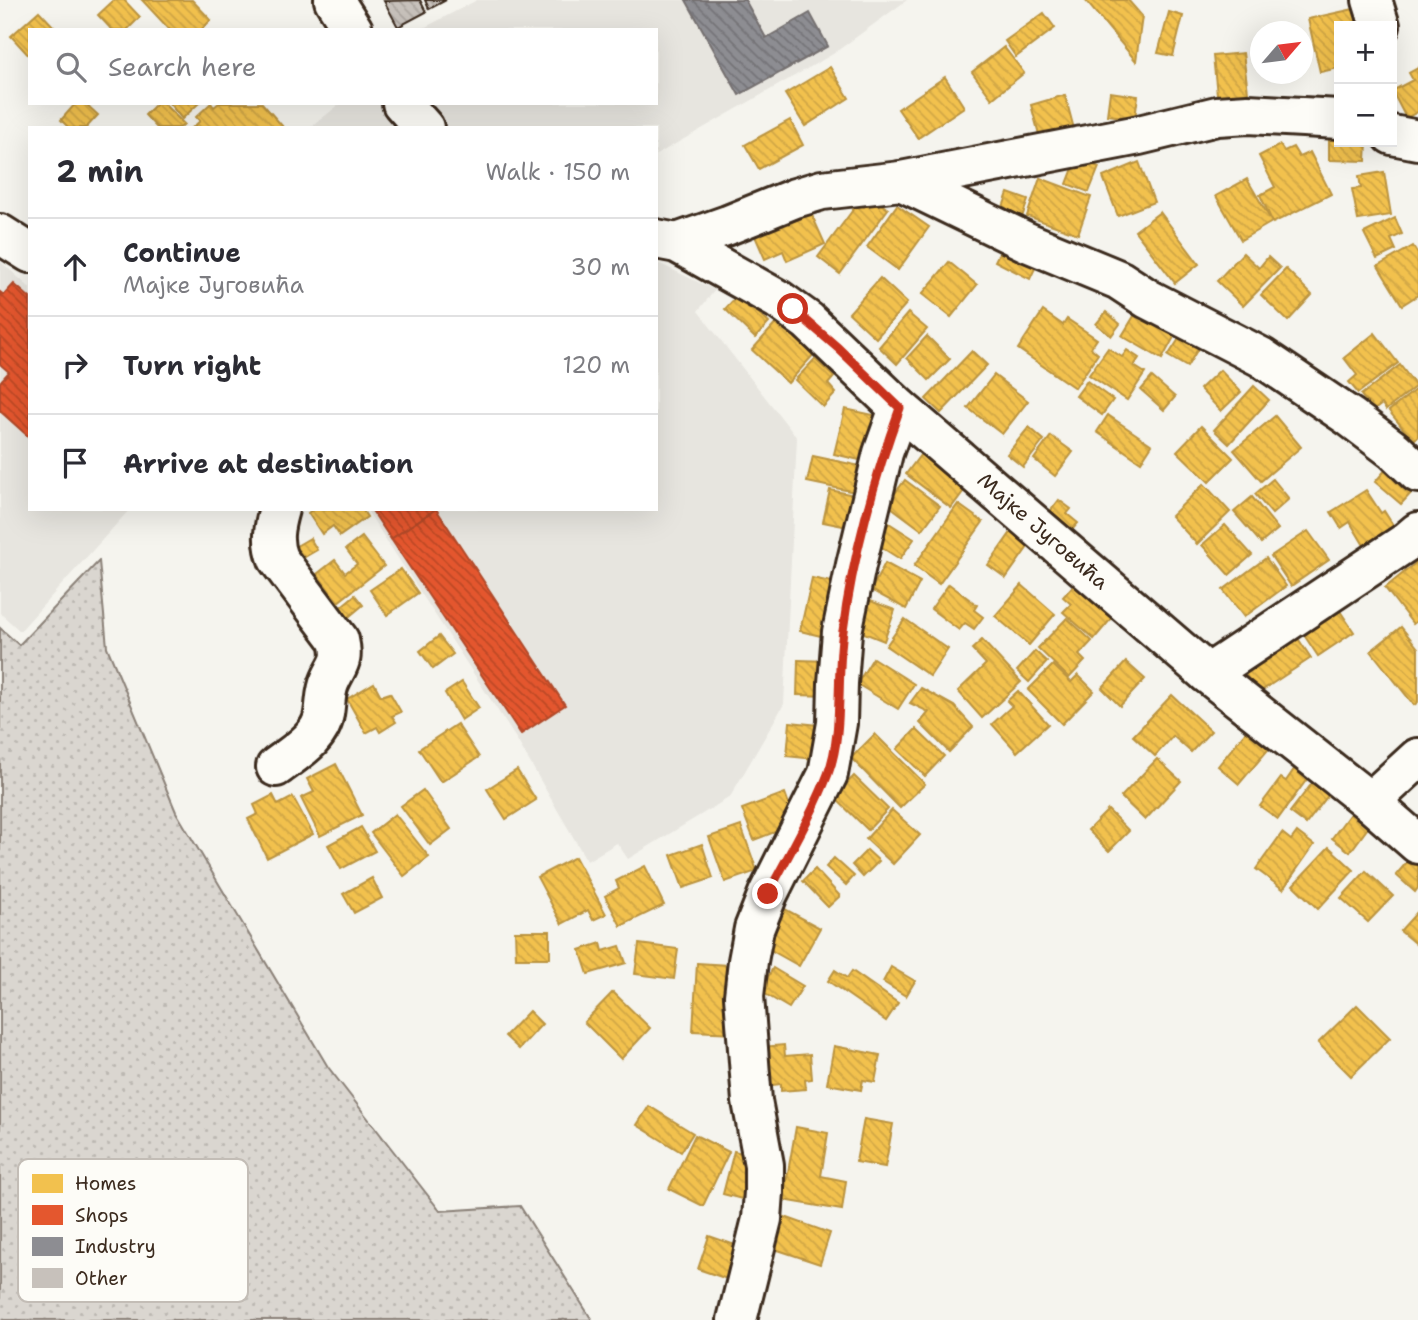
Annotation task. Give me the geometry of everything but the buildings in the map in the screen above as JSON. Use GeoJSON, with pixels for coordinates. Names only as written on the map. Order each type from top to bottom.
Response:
{"type":"FeatureCollection","features":[{"type":"Feature","properties":{"kind":"street"},"geometry":{"type":"LineString","coordinates":[[334,0],[351,28]]}},
{"type":"Feature","properties":{"kind":"street"},"geometry":{"type":"LineString","coordinates":[[1372,0],[1378,21]]}},
{"type":"Feature","properties":{"kind":"street"},"geometry":{"type":"LineString","coordinates":[[404,105],[422,126]]}},
{"type":"Feature","properties":{"kind":"street"},"geometry":{"type":"LineString","coordinates":[[667,241],[727,225],[822,190],[901,181],[1139,135],[1217,116],[1248,114],[1334,119]]}},
{"type":"Feature","properties":{"kind":"street"},"geometry":{"type":"LineString","coordinates":[[1397,136],[1418,140]]}},
{"type":"Feature","properties":{"kind":"street"},"geometry":{"type":"LineString","coordinates":[[954,209],[950,195],[951,185],[962,169]]}},
{"type":"Feature","properties":{"kind":"street"},"geometry":{"type":"LineString","coordinates":[[901,181],[954,209],[1119,280],[1149,299],[1261,357],[1350,417],[1395,451],[1418,473]]}},
{"type":"Feature","properties":{"kind":"street"},"geometry":{"type":"LineString","coordinates":[[0,234],[28,252]]}},
{"type":"Feature","properties":{"kind":"street","name":"Мајке Југовића"},"geometry":{"type":"LineString","coordinates":[[667,241],[793,309],[900,408],[1208,674],[1370,802],[1418,844]]}},
{"type":"Feature","properties":{"kind":"street"},"geometry":{"type":"LineString","coordinates":[[737,1320],[762,1219],[764,1192],[764,1166],[752,1101],[744,996],[748,961],[754,929],[768,894],[828,774],[837,723],[842,632],[883,453],[900,408]]}},
{"type":"Feature","properties":{"kind":"street"},"geometry":{"type":"LineString","coordinates":[[276,767],[310,741],[317,731],[324,717],[325,698],[330,681],[339,667],[342,652],[339,639],[278,559],[274,549],[273,530],[278,511]]}},
{"type":"Feature","properties":{"kind":"street"},"geometry":{"type":"LineString","coordinates":[[1208,674],[1418,532]]}},
{"type":"Feature","properties":{"kind":"street"},"geometry":{"type":"LineString","coordinates":[[1370,802],[1418,758]]}},
{"type":"Feature","properties":{"kind":"shaded area"},"geometry":{"type":"Polygon","coordinates":[[[477,0],[907,0],[833,54],[658,154],[658,126],[446,126],[431,105],[658,105],[658,28],[424,28],[477,0]]]}},
{"type":"Feature","properties":{"kind":"shaded area"},"geometry":{"type":"Polygon","coordinates":[[[339,105],[383,105],[401,126],[312,126],[339,105]]]}},
{"type":"Feature","properties":{"kind":"shaded area"},"geometry":{"type":"Polygon","coordinates":[[[0,261],[28,286],[28,511],[128,511],[20,631],[0,613],[0,261]]]}},
{"type":"Feature","properties":{"kind":"shaded area"},"geometry":{"type":"Polygon","coordinates":[[[658,263],[715,290],[698,311],[797,438],[784,704],[730,797],[628,859],[617,843],[587,861],[517,740],[367,511],[658,511],[658,263]]]}},
{"type":"Feature","properties":{"kind":"shaded area"},"geometry":{"type":"Polygon","coordinates":[[[99,561],[107,647],[176,812],[328,1067],[440,1211],[520,1206],[592,1320],[0,1320],[0,628],[19,645],[99,561]]]}},
{"type":"Feature","properties":{"kind":"route"},"geometry":{"type":"LineString","coordinates":[[768,894],[828,774],[837,723],[842,632],[883,453],[900,408],[793,309]]}}]}
